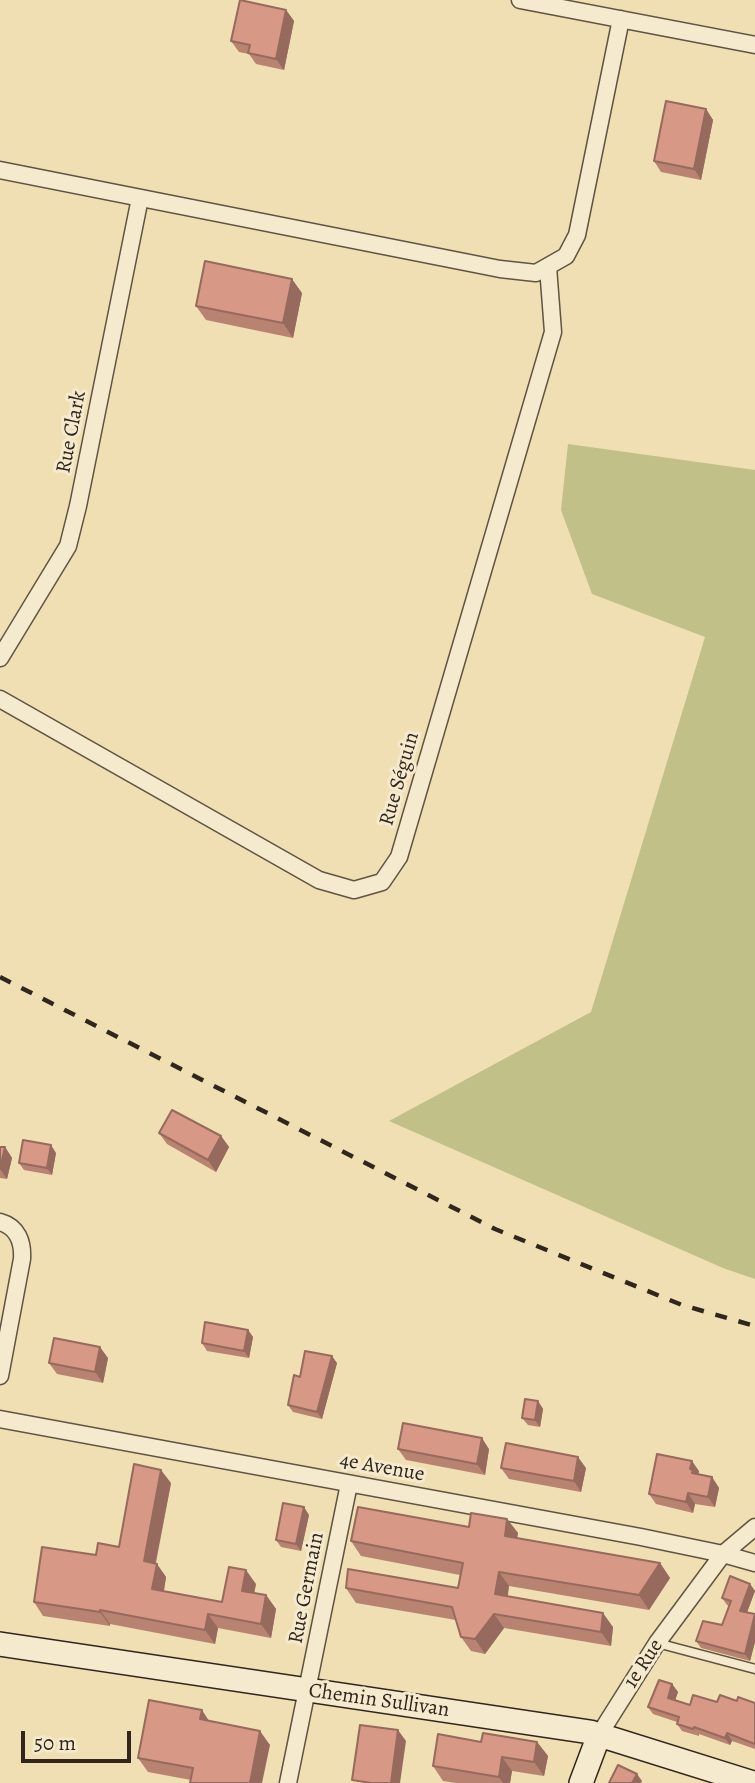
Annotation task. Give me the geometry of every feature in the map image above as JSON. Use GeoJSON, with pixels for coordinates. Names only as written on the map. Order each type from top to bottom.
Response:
{"type":"FeatureCollection","features":[{"type":"Feature","properties":{"kind":"street"},"geometry":{"type":"LineString","coordinates":[[520,0],[755,45]]}},
{"type":"Feature","properties":{"kind":"street"},"geometry":{"type":"LineString","coordinates":[[0,170],[500,269],[536,273],[566,256],[577,235],[621,19]]}},
{"type":"Feature","properties":{"kind":"street","name":"Rue Clark"},"geometry":{"type":"LineString","coordinates":[[0,659],[68,546],[140,198]]}},
{"type":"Feature","properties":{"kind":"street","name":"Rue Séguin"},"geometry":{"type":"LineString","coordinates":[[0,699],[319,880],[354,890],[382,882],[399,857],[553,332],[548,267]]}},
{"type":"Feature","properties":{"kind":"street"},"geometry":{"type":"LineString","coordinates":[[0,1222],[17,1232],[23,1252],[0,1376]]}},
{"type":"Feature","properties":{"kind":"street","name":"4e Avenue"},"geometry":{"type":"LineString","coordinates":[[0,1419],[723,1554],[755,1563]]}},
{"type":"Feature","properties":{"kind":"street","name":"Rue Germain"},"geometry":{"type":"LineString","coordinates":[[288,1783],[349,1484]]}},
{"type":"Feature","properties":{"kind":"street","name":"1e Rue"},"geometry":{"type":"LineString","coordinates":[[581,1783],[599,1735],[657,1643],[723,1554],[755,1527]]}},
{"type":"Feature","properties":{"kind":"street","name":"Chemin Sullivan"},"geometry":{"type":"LineString","coordinates":[[0,1644],[599,1735],[700,1771],[752,1783]]}},
{"type":"Feature","properties":{"kind":"lane"},"geometry":{"type":"LineString","coordinates":[[657,1643],[755,1669]]}},
{"type":"Feature","properties":{"kind":"green space"},"geometry":{"type":"Polygon","coordinates":[[[568,444],[755,470],[755,1279],[723,1268],[389,1121],[591,1012],[705,637],[592,594],[561,510],[568,444]]]}},
{"type":"Feature","properties":{"kind":"building"},"geometry":{"type":"Polygon","coordinates":[[[240,0],[286,10],[276,59],[248,53],[250,45],[231,41],[240,0]]]}},
{"type":"Feature","properties":{"kind":"building"},"geometry":{"type":"Polygon","coordinates":[[[666,101],[706,109],[694,169],[654,161],[666,101]]]}},
{"type":"Feature","properties":{"kind":"building"},"geometry":{"type":"Polygon","coordinates":[[[205,261],[292,279],[283,323],[196,306],[205,261]]]}},
{"type":"Feature","properties":{"kind":"building"},"geometry":{"type":"Polygon","coordinates":[[[172,1110],[221,1136],[208,1160],[159,1133],[172,1110]]]}},
{"type":"Feature","properties":{"kind":"building"},"geometry":{"type":"Polygon","coordinates":[[[23,1140],[51,1145],[47,1168],[19,1163],[23,1140]]]}},
{"type":"Feature","properties":{"kind":"building"},"geometry":{"type":"Polygon","coordinates":[[[0,1147],[5,1147],[0,1169],[0,1147]]]}},
{"type":"Feature","properties":{"kind":"building"},"geometry":{"type":"Polygon","coordinates":[[[205,1322],[248,1330],[244,1351],[202,1343],[205,1322]]]}},
{"type":"Feature","properties":{"kind":"building"},"geometry":{"type":"Polygon","coordinates":[[[54,1338],[100,1347],[95,1372],[49,1363],[54,1338]]]}},
{"type":"Feature","properties":{"kind":"building"},"geometry":{"type":"Polygon","coordinates":[[[305,1351],[332,1356],[317,1412],[288,1405],[294,1375],[300,1377],[305,1351]]]}},
{"type":"Feature","properties":{"kind":"building"},"geometry":{"type":"Polygon","coordinates":[[[525,1399],[538,1401],[535,1420],[522,1418],[525,1399]]]}},
{"type":"Feature","properties":{"kind":"building"},"geometry":{"type":"Polygon","coordinates":[[[403,1423],[482,1438],[477,1464],[398,1449],[403,1423]]]}},
{"type":"Feature","properties":{"kind":"building"},"geometry":{"type":"Polygon","coordinates":[[[506,1443],[578,1457],[574,1481],[501,1468],[506,1443]]]}},
{"type":"Feature","properties":{"kind":"building"},"geometry":{"type":"Polygon","coordinates":[[[657,1454],[692,1461],[692,1473],[712,1477],[708,1497],[688,1493],[686,1502],[649,1494],[657,1454]]]}},
{"type":"Feature","properties":{"kind":"building"},"geometry":{"type":"Polygon","coordinates":[[[134,1464],[161,1470],[144,1561],[157,1564],[152,1589],[222,1602],[229,1567],[246,1570],[242,1591],[266,1595],[261,1624],[208,1614],[205,1630],[100,1610],[34,1602],[42,1547],[96,1555],[98,1543],[119,1547],[134,1464]]]}},
{"type":"Feature","properties":{"kind":"building"},"geometry":{"type":"Polygon","coordinates":[[[283,1503],[304,1507],[296,1544],[276,1540],[283,1503]]]}},
{"type":"Feature","properties":{"kind":"building"},"geometry":{"type":"Polygon","coordinates":[[[358,1507],[469,1527],[471,1513],[507,1519],[505,1536],[660,1563],[639,1595],[499,1572],[495,1594],[603,1613],[601,1632],[494,1614],[475,1639],[461,1637],[452,1607],[346,1588],[348,1569],[458,1588],[463,1563],[351,1541],[358,1507]]]}},
{"type":"Feature","properties":{"kind":"building"},"geometry":{"type":"Polygon","coordinates":[[[730,1576],[750,1584],[740,1611],[755,1614],[745,1654],[696,1641],[703,1621],[722,1625],[731,1601],[722,1598],[730,1576]]]}},
{"type":"Feature","properties":{"kind":"building"},"geometry":{"type":"Polygon","coordinates":[[[659,1680],[672,1684],[668,1698],[690,1705],[693,1695],[717,1702],[720,1695],[755,1703],[755,1744],[727,1733],[725,1738],[677,1724],[679,1717],[648,1707],[659,1680]]]}},
{"type":"Feature","properties":{"kind":"building"},"geometry":{"type":"Polygon","coordinates":[[[149,1700],[202,1710],[200,1719],[260,1731],[250,1783],[190,1783],[193,1768],[138,1758],[149,1700]]]}},
{"type":"Feature","properties":{"kind":"building"},"geometry":{"type":"Polygon","coordinates":[[[360,1725],[398,1730],[391,1783],[352,1780],[360,1725]]]}},
{"type":"Feature","properties":{"kind":"building"},"geometry":{"type":"Polygon","coordinates":[[[483,1733],[537,1742],[534,1762],[502,1757],[499,1777],[433,1766],[438,1734],[481,1742],[483,1733]]]}},
{"type":"Feature","properties":{"kind":"building"},"geometry":{"type":"Polygon","coordinates":[[[618,1765],[637,1774],[632,1783],[609,1783],[618,1765]]]}},
{"type":"Feature","properties":{"kind":"railway"},"geometry":{"type":"LineString","coordinates":[[0,977],[495,1229],[682,1305],[755,1326]]}}]}
